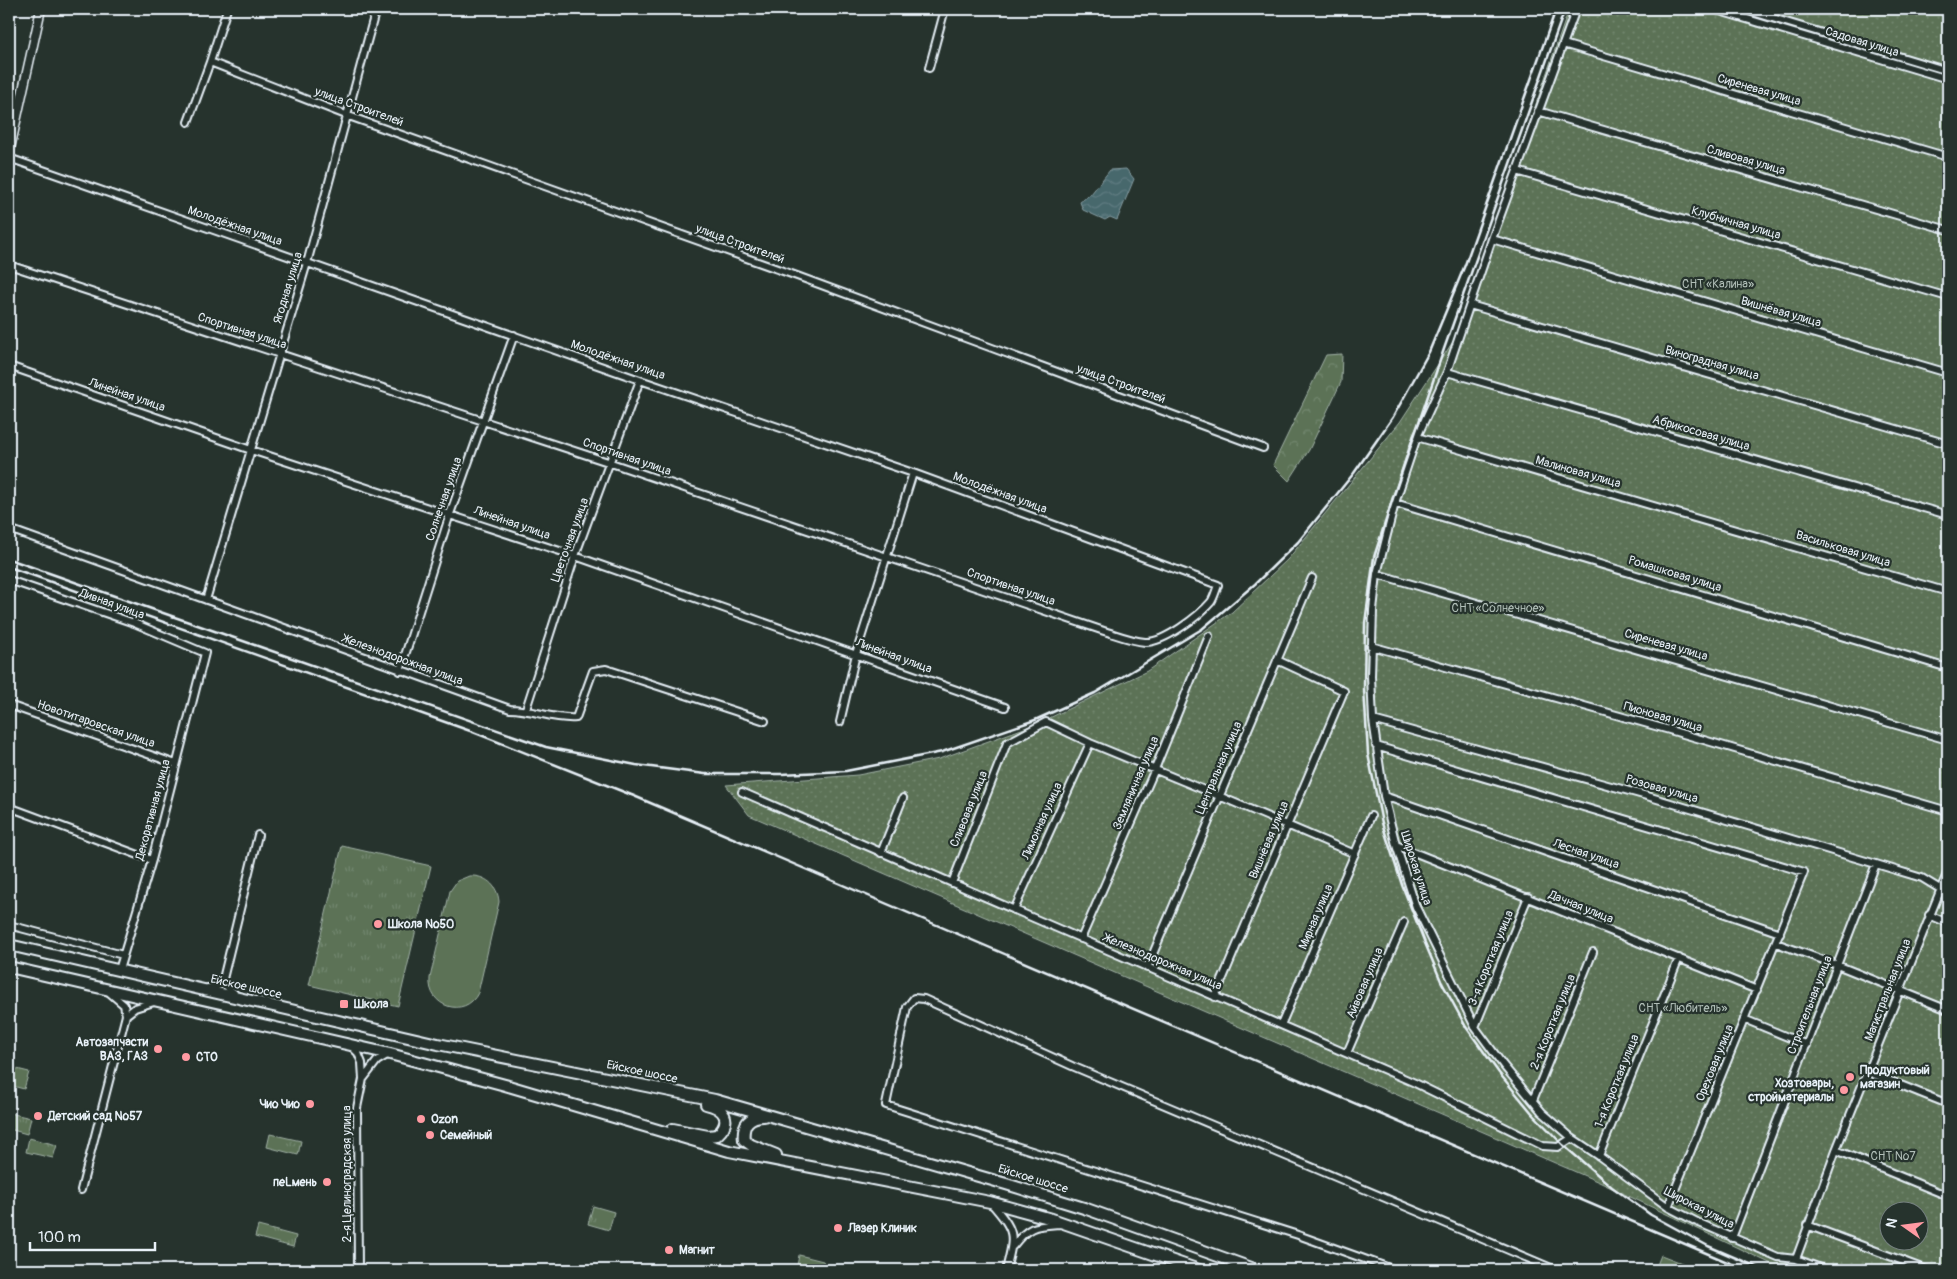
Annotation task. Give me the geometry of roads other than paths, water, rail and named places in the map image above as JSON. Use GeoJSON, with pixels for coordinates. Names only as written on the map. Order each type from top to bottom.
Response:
{"type":"FeatureCollection","features":[{"type":"Feature","properties":{"kind":"main road","name":"Ейское шоссе"},"geometry":{"type":"LineString","coordinates":[[9,945],[438,1044],[715,1100],[1075,1205],[1257,1270]]}},
{"type":"Feature","properties":{"kind":"main road"},"geometry":{"type":"LineString","coordinates":[[9,967],[390,1054],[505,1085],[729,1151],[990,1202],[1066,1224],[1199,1270]]}},
{"type":"Feature","properties":{"kind":"main road"},"geometry":{"type":"LineString","coordinates":[[625,1120],[708,1136],[713,1136],[721,1130],[725,1120],[724,1114],[716,1107],[630,1082]]}},
{"type":"Feature","properties":{"kind":"main road"},"geometry":{"type":"LineString","coordinates":[[769,1116],[758,1116],[747,1121],[744,1128],[744,1140],[751,1145],[802,1165]]}},
{"type":"Feature","properties":{"kind":"street"},"geometry":{"type":"LineString","coordinates":[[9,153],[41,9]]}},
{"type":"Feature","properties":{"kind":"street"},"geometry":{"type":"LineString","coordinates":[[188,122],[228,9]]}},
{"type":"Feature","properties":{"kind":"street","name":"Ягодная улица"},"geometry":{"type":"LineString","coordinates":[[206,600],[308,263],[346,115],[376,9]]}},
{"type":"Feature","properties":{"kind":"street"},"geometry":{"type":"LineString","coordinates":[[929,68],[945,9]]}},
{"type":"Feature","properties":{"kind":"street","name":"Широкая улица"},"geometry":{"type":"LineString","coordinates":[[1576,9],[1492,239],[1447,372],[1417,437],[1395,503],[1377,574],[1372,610],[1371,646],[1373,720],[1384,796],[1396,846],[1416,907],[1475,1027],[1503,1065],[1542,1112],[1572,1138],[1668,1207],[1732,1238],[1778,1256],[1796,1259],[1826,1270]]}},
{"type":"Feature","properties":{"kind":"street","name":"Садовая улица"},"geometry":{"type":"LineString","coordinates":[[1712,9],[1948,79]]}},
{"type":"Feature","properties":{"kind":"street"},"geometry":{"type":"LineString","coordinates":[[1743,9],[1948,71]]}},
{"type":"Feature","properties":{"kind":"street","name":"Сиреневая улица"},"geometry":{"type":"LineString","coordinates":[[1563,44],[1948,157]]}},
{"type":"Feature","properties":{"kind":"street","name":"улица Строителей"},"geometry":{"type":"LineString","coordinates":[[210,62],[346,115],[797,276],[1263,448]]}},
{"type":"Feature","properties":{"kind":"street","name":"Сливовая улица"},"geometry":{"type":"LineString","coordinates":[[1538,111],[1948,230]]}},
{"type":"Feature","properties":{"kind":"street","name":"Молодёжная улица"},"geometry":{"type":"LineString","coordinates":[[9,158],[640,380],[913,473],[1218,585]]}},
{"type":"Feature","properties":{"kind":"street","name":"Клубничная улица"},"geometry":{"type":"LineString","coordinates":[[1517,171],[1948,296]]}},
{"type":"Feature","properties":{"kind":"street","name":"Вишнёвая улица"},"geometry":{"type":"LineString","coordinates":[[1492,239],[1948,373]]}},
{"type":"Feature","properties":{"kind":"street","name":"Спортивная улица"},"geometry":{"type":"LineString","coordinates":[[9,265],[611,463],[1104,631],[1148,642],[1162,637],[1180,628],[1212,601],[1218,585]]}},
{"type":"Feature","properties":{"kind":"street","name":"Виноградная улица"},"geometry":{"type":"LineString","coordinates":[[1470,305],[1948,444]]}},
{"type":"Feature","properties":{"kind":"street","name":"Солнечная улица"},"geometry":{"type":"LineString","coordinates":[[400,671],[450,514],[514,336]]}},
{"type":"Feature","properties":{"kind":"street","name":"Линейная улица"},"geometry":{"type":"LineString","coordinates":[[9,366],[251,450],[575,556],[1005,707]]}},
{"type":"Feature","properties":{"kind":"street","name":"Абрикосовая улица"},"geometry":{"type":"LineString","coordinates":[[1447,372],[1948,515]]}},
{"type":"Feature","properties":{"kind":"street","name":"Цветочная улица"},"geometry":{"type":"LineString","coordinates":[[526,709],[575,556],[611,463],[640,380]]}},
{"type":"Feature","properties":{"kind":"street","name":"Малиновая улица"},"geometry":{"type":"LineString","coordinates":[[1417,437],[1732,528]]}},
{"type":"Feature","properties":{"kind":"street"},"geometry":{"type":"LineString","coordinates":[[840,722],[856,654],[913,473]]}},
{"type":"Feature","properties":{"kind":"street","name":"Ромашковая улица"},"geometry":{"type":"LineString","coordinates":[[1395,503],[1948,668]]}},
{"type":"Feature","properties":{"kind":"street","name":"Васильковая улица"},"geometry":{"type":"LineString","coordinates":[[1732,528],[1948,592]]}},
{"type":"Feature","properties":{"kind":"street","name":"Железнодорожная улица"},"geometry":{"type":"LineString","coordinates":[[9,529],[510,709],[526,709],[562,719],[576,718],[593,671],[606,669],[765,721]]}},
{"type":"Feature","properties":{"kind":"street","name":"Сиреневая улица"},"geometry":{"type":"LineString","coordinates":[[1377,574],[1948,740]]}},
{"type":"Feature","properties":{"kind":"street","name":"Центральная улица"},"geometry":{"type":"LineString","coordinates":[[1147,968],[1312,578]]}},
{"type":"Feature","properties":{"kind":"street","name":"Дивная улица"},"geometry":{"type":"LineString","coordinates":[[9,580],[134,623],[205,653]]}},
{"type":"Feature","properties":{"kind":"street","name":"Земляничная улица"},"geometry":{"type":"LineString","coordinates":[[1081,939],[1155,769],[1209,636]]}},
{"type":"Feature","properties":{"kind":"street","name":"Пионовая улица"},"geometry":{"type":"LineString","coordinates":[[1371,646],[1657,726],[1948,811]]}},
{"type":"Feature","properties":{"kind":"street","name":"Декоративная улица"},"geometry":{"type":"LineString","coordinates":[[119,970],[152,860],[205,653]]}},
{"type":"Feature","properties":{"kind":"street","name":"Вишнёвая улица"},"geometry":{"type":"LineString","coordinates":[[1215,997],[1344,691],[1277,660]]}},
{"type":"Feature","properties":{"kind":"street","name":"Новотитаровская улица"},"geometry":{"type":"LineString","coordinates":[[9,705],[176,764]]}},
{"type":"Feature","properties":{"kind":"street","name":"Розовая улица"},"geometry":{"type":"LineString","coordinates":[[1373,720],[1647,796],[1876,864],[1922,878],[1940,889]]}},
{"type":"Feature","properties":{"kind":"street","name":"Сливовая улица"},"geometry":{"type":"LineString","coordinates":[[952,883],[1007,743],[1046,722],[1090,742]]}},
{"type":"Feature","properties":{"kind":"street"},"geometry":{"type":"LineString","coordinates":[[1090,742],[1355,854]]}},
{"type":"Feature","properties":{"kind":"street","name":"Лимонная улица"},"geometry":{"type":"LineString","coordinates":[[1014,910],[1090,742]]}},
{"type":"Feature","properties":{"kind":"street","name":"Ореховая улица"},"geometry":{"type":"LineString","coordinates":[[1376,746],[1804,872],[1668,1207]]}},
{"type":"Feature","properties":{"kind":"street","name":"Железнодорожная улица"},"geometry":{"type":"LineString","coordinates":[[742,792],[1415,1083],[1543,1146],[1558,1147],[1572,1138]]}},
{"type":"Feature","properties":{"kind":"street","name":"Лесная улица"},"geometry":{"type":"LineString","coordinates":[[1384,796],[1780,933]]}},
{"type":"Feature","properties":{"kind":"street"},"geometry":{"type":"LineString","coordinates":[[881,853],[904,798]]}},
{"type":"Feature","properties":{"kind":"street"},"geometry":{"type":"LineString","coordinates":[[9,807],[152,860]]}},
{"type":"Feature","properties":{"kind":"street","name":"Мирная улица"},"geometry":{"type":"LineString","coordinates":[[1281,1026],[1371,816]]}},
{"type":"Feature","properties":{"kind":"street"},"geometry":{"type":"LineString","coordinates":[[205,990],[216,988],[223,979],[258,835]]}},
{"type":"Feature","properties":{"kind":"street","name":"Дачная улица"},"geometry":{"type":"LineString","coordinates":[[1396,846],[1757,990]]}},
{"type":"Feature","properties":{"kind":"street","name":"Строительная улица"},"geometry":{"type":"LineString","coordinates":[[1732,1238],[1876,864]]}},
{"type":"Feature","properties":{"kind":"street","name":"Магистральная улица"},"geometry":{"type":"LineString","coordinates":[[1796,1259],[1836,1150],[1948,871]]}},
{"type":"Feature","properties":{"kind":"street","name":"3-я Короткая улица"},"geometry":{"type":"LineString","coordinates":[[1475,1027],[1528,898]]}},
{"type":"Feature","properties":{"kind":"street"},"geometry":{"type":"LineString","coordinates":[[1929,916],[1948,923]]}},
{"type":"Feature","properties":{"kind":"street","name":"Айвовая улица"},"geometry":{"type":"LineString","coordinates":[[1347,1053],[1404,922]]}},
{"type":"Feature","properties":{"kind":"street"},"geometry":{"type":"LineString","coordinates":[[9,926],[123,954]]}},
{"type":"Feature","properties":{"kind":"street"},"geometry":{"type":"LineString","coordinates":[[1776,944],[1837,965],[1948,1010]]}},
{"type":"Feature","properties":{"kind":"street","name":"2-я Короткая улица"},"geometry":{"type":"LineString","coordinates":[[1533,1100],[1593,952]]}},
{"type":"Feature","properties":{"kind":"street","name":"1-я Короткая улица"},"geometry":{"type":"LineString","coordinates":[[1599,1156],[1679,958]]}},
{"type":"Feature","properties":{"kind":"street"},"geometry":{"type":"LineString","coordinates":[[223,979],[223,983],[234,993],[234,997]]}},
{"type":"Feature","properties":{"kind":"street"},"geometry":{"type":"LineString","coordinates":[[81,1190],[126,1015],[124,1006],[117,997],[103,988]]}},
{"type":"Feature","properties":{"kind":"street"},"geometry":{"type":"LineString","coordinates":[[1395,1270],[1298,1234],[886,1105],[907,1006],[914,998],[924,1000],[1072,1066],[1556,1270]]}},
{"type":"Feature","properties":{"kind":"street"},"geometry":{"type":"LineString","coordinates":[[126,1015],[135,1008],[162,1001]]}},
{"type":"Feature","properties":{"kind":"street"},"geometry":{"type":"LineString","coordinates":[[1744,1020],[1807,1045]]}},
{"type":"Feature","properties":{"kind":"street","name":"2-я Целиноградская улица"},"geometry":{"type":"LineString","coordinates":[[350,1044],[358,1053],[362,1063],[363,1079],[357,1108],[358,1270]]}},
{"type":"Feature","properties":{"kind":"street","name":"2-я Целиноградская улица"},"geometry":{"type":"LineString","coordinates":[[363,1079],[377,1061],[390,1054]]}},
{"type":"Feature","properties":{"kind":"street"},"geometry":{"type":"LineString","coordinates":[[1868,1072],[1948,1104]]}},
{"type":"Feature","properties":{"kind":"street"},"geometry":{"type":"LineString","coordinates":[[1836,1150],[1948,1196]]}},
{"type":"Feature","properties":{"kind":"street"},"geometry":{"type":"LineString","coordinates":[[990,1202],[1011,1230],[1013,1246]]}},
{"type":"Feature","properties":{"kind":"street"},"geometry":{"type":"LineString","coordinates":[[1006,1270],[1013,1246],[1030,1228],[1066,1224]]}},
{"type":"Feature","properties":{"kind":"street"},"geometry":{"type":"LineString","coordinates":[[1807,1225],[1927,1270]]}},
{"type":"Feature","properties":{"kind":"water"},"geometry":{"type":"Polygon","coordinates":[[[1126,169],[1134,179],[1117,220],[1110,217],[1105,220],[1083,210],[1080,202],[1091,194],[1110,170],[1126,169]]]}},
{"type":"Feature","properties":{"kind":"railway"},"geometry":{"type":"LineString","coordinates":[[9,559],[546,747],[636,765],[705,774],[781,774],[846,771],[942,752],[1035,720],[1095,693],[1202,629],[1255,584],[1298,542],[1354,473],[1393,417],[1429,352],[1465,265],[1556,9]]}},
{"type":"Feature","properties":{"kind":"railway"},"geometry":{"type":"LineString","coordinates":[[1565,9],[1444,349],[1374,557],[1365,623],[1364,689],[1368,754],[1382,823],[1402,885],[1425,943],[1441,981],[1466,1027],[1499,1073],[1532,1113],[1563,1145],[1612,1187],[1651,1215],[1708,1246],[1764,1270]]}},
{"type":"Feature","properties":{"kind":"railway"},"geometry":{"type":"LineString","coordinates":[[9,567],[473,732],[634,796],[1746,1270]]}},
{"type":"Feature","properties":{"kind":"place","name":"Школа №50"},"geometry":{"type":"Point","coordinates":[378,924]}},
{"type":"Feature","properties":{"kind":"place","name":"Школа"},"geometry":{"type":"Point","coordinates":[344,1004]}},
{"type":"Feature","properties":{"kind":"place","name":"Автозапчасти ВАЗ, ГАЗ"},"geometry":{"type":"Point","coordinates":[158,1049]}},
{"type":"Feature","properties":{"kind":"place","name":"СТО"},"geometry":{"type":"Point","coordinates":[186,1057]}},
{"type":"Feature","properties":{"kind":"place","name":"Продуктовый магазин"},"geometry":{"type":"Point","coordinates":[1850,1077]}},
{"type":"Feature","properties":{"kind":"place","name":"Хозтовары, стройматериалы"},"geometry":{"type":"Point","coordinates":[1844,1090]}},
{"type":"Feature","properties":{"kind":"place","name":"Чио Чио"},"geometry":{"type":"Point","coordinates":[310,1104]}},
{"type":"Feature","properties":{"kind":"place","name":"Детский сад №57"},"geometry":{"type":"Point","coordinates":[38,1116]}},
{"type":"Feature","properties":{"kind":"place","name":"Ozon"},"geometry":{"type":"Point","coordinates":[421,1119]}},
{"type":"Feature","properties":{"kind":"place","name":"Семейный"},"geometry":{"type":"Point","coordinates":[430,1135]}},
{"type":"Feature","properties":{"kind":"place","name":"пеLмень"},"geometry":{"type":"Point","coordinates":[327,1182]}},
{"type":"Feature","properties":{"kind":"place","name":"Лазер Клиник"},"geometry":{"type":"Point","coordinates":[838,1228]}},
{"type":"Feature","properties":{"kind":"place","name":"Магнит"},"geometry":{"type":"Point","coordinates":[669,1250]}},
{"type":"Feature","properties":{"kind":"park label","name":"СНТ «Калина»"},"geometry":{"type":"Point","coordinates":[1718,284]}},
{"type":"Feature","properties":{"kind":"park label","name":"СНТ «Солнечное»"},"geometry":{"type":"Point","coordinates":[1498,608]}},
{"type":"Feature","properties":{"kind":"park label","name":"СНТ «Любитель»"},"geometry":{"type":"Point","coordinates":[1683,1008]}},
{"type":"Feature","properties":{"kind":"park label","name":"СНТ №7"},"geometry":{"type":"Point","coordinates":[1893,1156]}}]}
